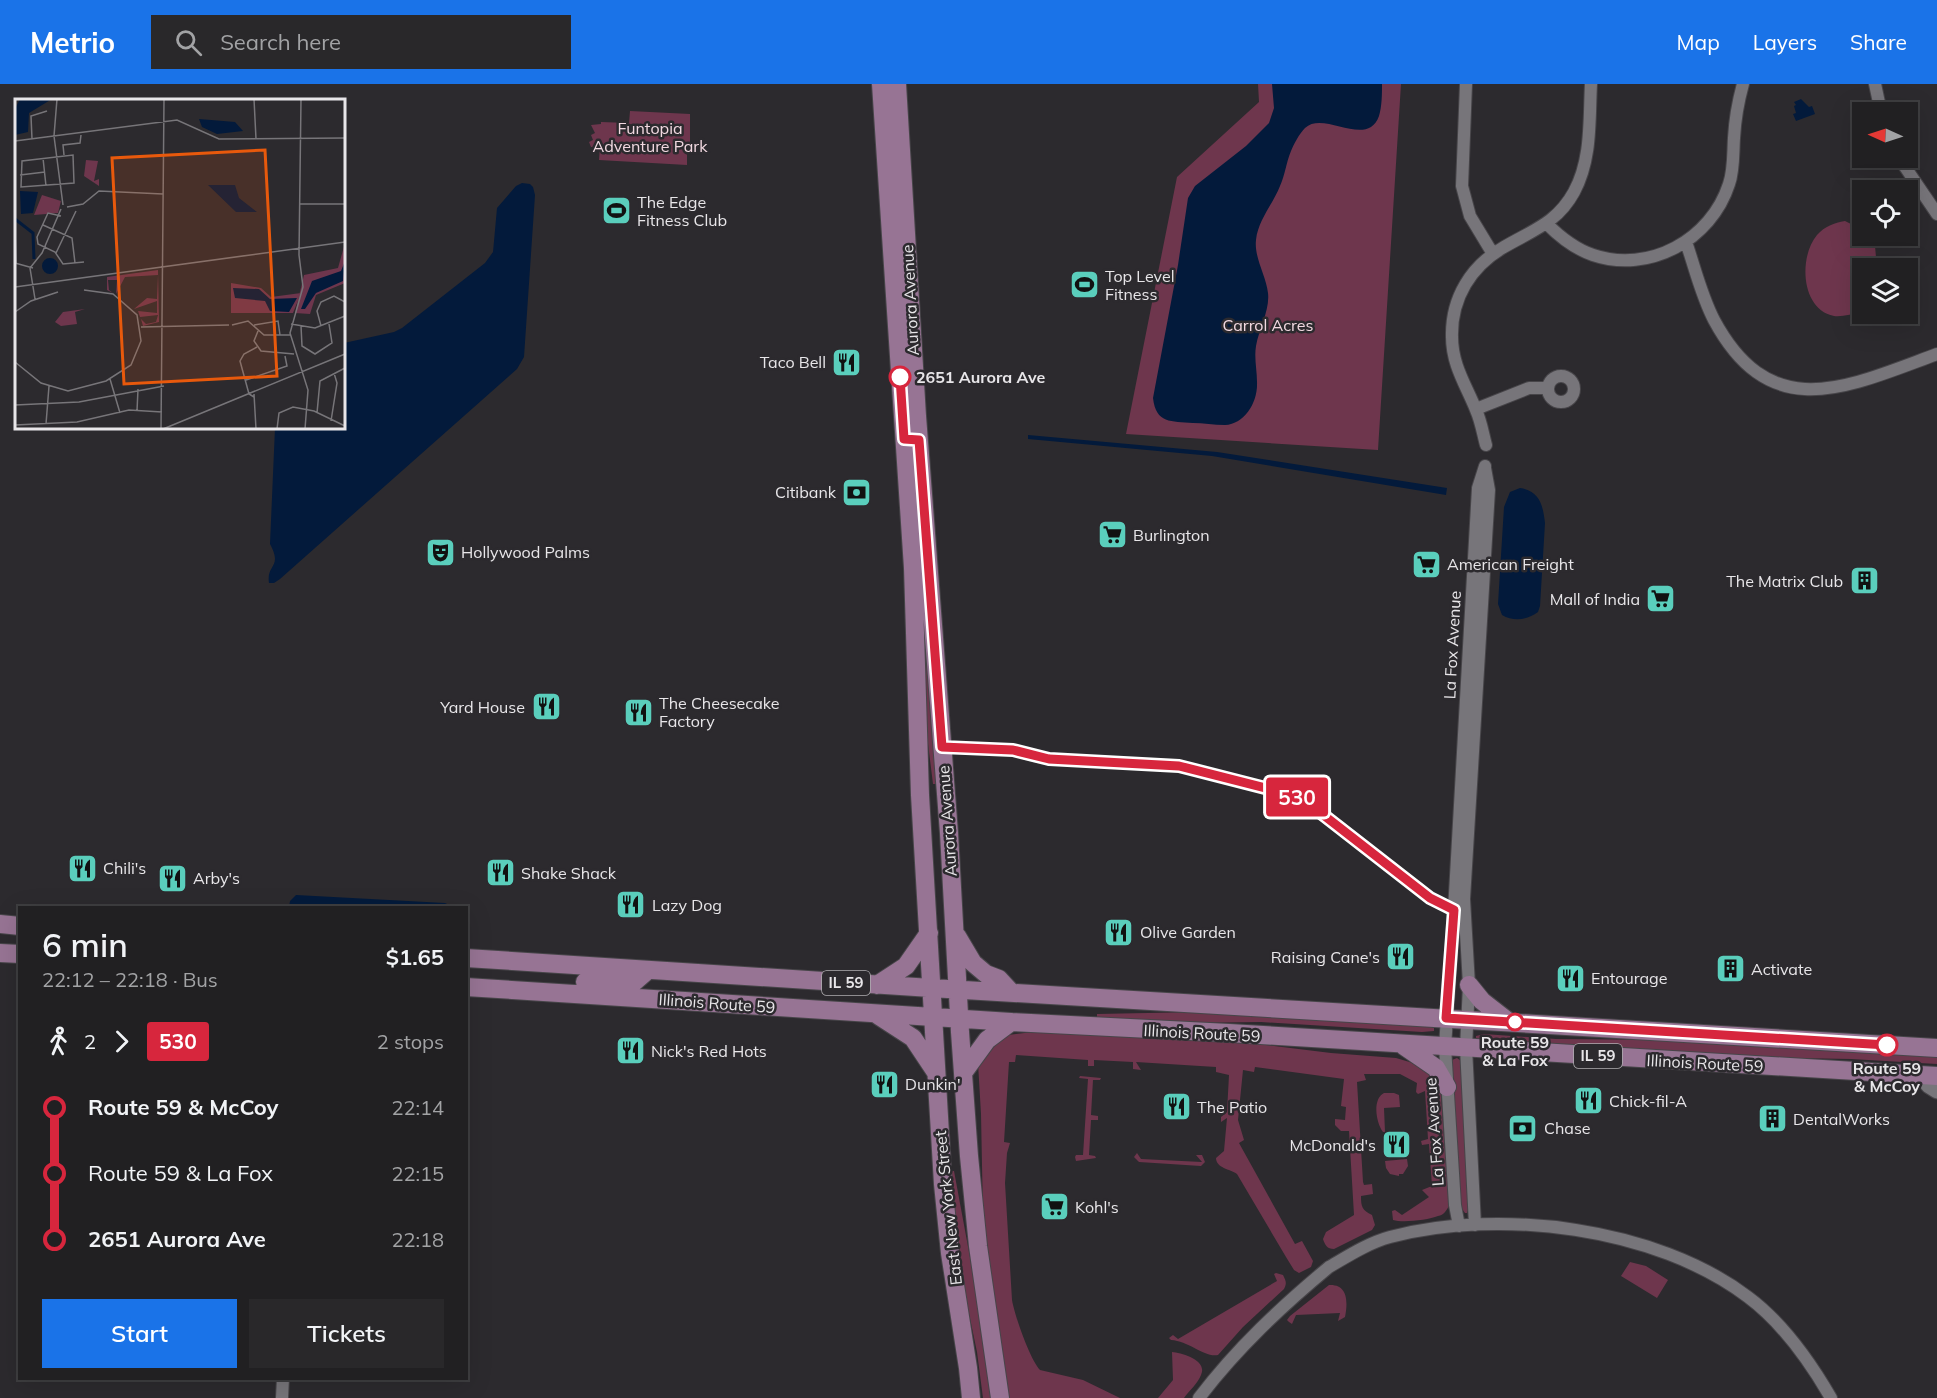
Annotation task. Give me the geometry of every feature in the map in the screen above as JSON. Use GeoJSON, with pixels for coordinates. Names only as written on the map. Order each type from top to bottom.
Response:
{"type":"FeatureCollection","features":[{"type":"Feature","properties":{"kind":"main road","name":"Aurora Avenue"},"geometry":{"type":"LineString","coordinates":[[881,84],[913,568],[920,795],[932,1017]]}},
{"type":"Feature","properties":{"kind":"main road","name":"Aurora Avenue"},"geometry":{"type":"LineString","coordinates":[[897,84],[917,416],[955,933],[959,1019]]}},
{"type":"Feature","properties":{"kind":"main road"},"geometry":{"type":"LineString","coordinates":[[0,924],[18,926]]}},
{"type":"Feature","properties":{"kind":"main road"},"geometry":{"type":"LineString","coordinates":[[877,985],[906,966],[929,933]]}},
{"type":"Feature","properties":{"kind":"main road"},"geometry":{"type":"LineString","coordinates":[[955,933],[973,963],[986,974],[999,979],[1011,992]]}},
{"type":"Feature","properties":{"kind":"main road"},"geometry":{"type":"LineString","coordinates":[[0,953],[18,954]]}},
{"type":"Feature","properties":{"kind":"main road","name":"Illinois Route 59"},"geometry":{"type":"LineString","coordinates":[[468,958],[647,971],[1937,1048]]}},
{"type":"Feature","properties":{"kind":"main road","name":"IL 59"},"geometry":{"type":"LineString","coordinates":[[468,982],[482,971],[563,976],[576,965]]}},
{"type":"Feature","properties":{"kind":"main road","name":"IL 59"},"geometry":{"type":"LineString","coordinates":[[566,993],[575,982],[632,984],[647,971]]}},
{"type":"Feature","properties":{"kind":"main road","name":"Illinois Route 59"},"geometry":{"type":"LineString","coordinates":[[468,984],[566,993],[959,1019],[1928,1076]]}},
{"type":"Feature","properties":{"kind":"main road"},"geometry":{"type":"LineString","coordinates":[[1469,985],[1482,1001],[1509,1022]]}},
{"type":"Feature","properties":{"kind":"main road"},"geometry":{"type":"LineString","coordinates":[[875,1013],[913,1038],[936,1072]]}},
{"type":"Feature","properties":{"kind":"main road","name":"East New York Street"},"geometry":{"type":"LineString","coordinates":[[932,1017],[946,1221],[966,1347],[971,1398]]}},
{"type":"Feature","properties":{"kind":"main road","name":"East New York Street"},"geometry":{"type":"LineString","coordinates":[[959,1019],[977,1237],[1000,1398]]}},
{"type":"Feature","properties":{"kind":"main road"},"geometry":{"type":"LineString","coordinates":[[963,1073],[987,1040],[1011,1022]]}},
{"type":"Feature","properties":{"kind":"main road"},"geometry":{"type":"LineString","coordinates":[[1402,1044],[1436,1068],[1447,1087]]}},
{"type":"Feature","properties":{"kind":"street"},"geometry":{"type":"LineString","coordinates":[[1466,84],[1462,186],[1470,216],[1493,254]]}},
{"type":"Feature","properties":{"kind":"street"},"geometry":{"type":"LineString","coordinates":[[1486,445],[1476,409],[1455,364],[1452,349],[1452,324],[1458,297],[1477,267],[1493,254],[1547,225],[1574,193],[1588,148],[1591,84]]}},
{"type":"Feature","properties":{"kind":"street"},"geometry":{"type":"LineString","coordinates":[[1547,225],[1576,248],[1592,255],[1613,259],[1646,258],[1670,251],[1686,242],[1716,210],[1729,184],[1737,107],[1743,84]]}},
{"type":"Feature","properties":{"kind":"street"},"geometry":{"type":"LineString","coordinates":[[1875,84],[1879,102]]}},
{"type":"Feature","properties":{"kind":"street"},"geometry":{"type":"LineString","coordinates":[[1906,168],[1937,214]]}},
{"type":"Feature","properties":{"kind":"street"},"geometry":{"type":"LineString","coordinates":[[1686,242],[1702,293],[1714,320],[1740,357],[1771,382],[1800,389],[1830,387],[1876,376],[1937,354]]}},
{"type":"Feature","properties":{"kind":"street"},"geometry":{"type":"LineString","coordinates":[[1476,409],[1529,388],[1548,388]]}},
{"type":"Feature","properties":{"kind":"street","name":"La Fox Avenue"},"geometry":{"type":"LineString","coordinates":[[1459,1226],[1455,1205],[1445,1047],[1478,488],[1485,466],[1489,490],[1464,899],[1469,985],[1466,1048],[1475,1225]]}},
{"type":"Feature","properties":{"kind":"street"},"geometry":{"type":"LineString","coordinates":[[1928,1076],[1929,1086],[1937,1091]]}},
{"type":"Feature","properties":{"kind":"street"},"geometry":{"type":"LineString","coordinates":[[1199,1398],[1218,1373],[1266,1322],[1329,1267],[1357,1251],[1389,1237],[1422,1230],[1475,1225],[1530,1225],[1565,1229],[1642,1244],[1681,1258],[1715,1275],[1748,1297],[1778,1324],[1815,1372],[1831,1398]]}},
{"type":"Feature","properties":{"kind":"street"},"geometry":{"type":"LineString","coordinates":[[282,1398],[283,1380]]}},
{"type":"Feature","properties":{"kind":"green space","name":"Carrol Acres"},"geometry":{"type":"Polygon","coordinates":[[[1258,84],[1401,84],[1378,450],[1126,434],[1177,177],[1259,102],[1258,84]]]}},
{"type":"Feature","properties":{"kind":"green space","name":"Funtopia Adventure Park"},"geometry":{"type":"Polygon","coordinates":[[[630,111],[690,114],[690,147],[687,153],[687,165],[599,160],[600,147],[591,147],[589,142],[593,140],[591,135],[595,133],[591,125],[601,124],[601,122],[629,123],[630,111]]]}},
{"type":"Feature","properties":{"kind":"green space"},"geometry":{"type":"Polygon","coordinates":[[[1845,221],[1852,224],[1852,246],[1875,246],[1876,258],[1852,258],[1852,314],[1844,316],[1834,316],[1823,311],[1814,303],[1806,281],[1807,256],[1811,244],[1823,229],[1845,221]]]}},
{"type":"Feature","properties":{"kind":"green space"},"geometry":{"type":"Polygon","coordinates":[[[923,628],[937,784],[933,784],[922,695],[923,628]]]}},
{"type":"Feature","properties":{"kind":"green space"},"geometry":{"type":"Polygon","coordinates":[[[1198,1012],[1429,1026],[1434,1028],[1434,1031],[1261,1022],[1183,1023],[1097,1018],[1097,1014],[1198,1012]]]}},
{"type":"Feature","properties":{"kind":"green space"},"geometry":{"type":"Polygon","coordinates":[[[1033,1032],[1258,1044],[1396,1058],[1423,1066],[1440,1084],[1449,1206],[1443,1214],[1422,1220],[1393,1220],[1392,1211],[1395,1210],[1402,1215],[1429,1197],[1422,1190],[1432,1186],[1429,1144],[1422,1145],[1421,1141],[1428,1139],[1425,1091],[1418,1094],[1416,1092],[1417,1083],[1400,1074],[1364,1074],[1366,1080],[1357,1082],[1363,1182],[1364,1185],[1372,1184],[1373,1194],[1361,1196],[1361,1200],[1363,1208],[1372,1215],[1375,1225],[1372,1230],[1334,1249],[1328,1247],[1323,1239],[1326,1232],[1354,1215],[1349,1131],[1341,1131],[1335,1125],[1335,1119],[1345,1120],[1346,1107],[1341,1106],[1344,1079],[1255,1067],[1254,1072],[1243,1070],[1238,1120],[1244,1140],[1239,1143],[1295,1244],[1302,1241],[1313,1261],[1311,1267],[1299,1273],[1294,1270],[1237,1174],[1218,1164],[1216,1158],[1224,1151],[1227,1118],[1221,1122],[1221,1117],[1227,1112],[1229,1075],[1216,1072],[1216,1067],[1136,1062],[1141,1070],[1133,1069],[1133,1062],[1094,1060],[1094,1066],[1088,1066],[1088,1060],[1016,1055],[1015,1062],[1009,1062],[1004,1142],[1010,1143],[1005,1183],[1012,1300],[1016,1317],[1028,1348],[1040,1370],[1083,1380],[1120,1398],[1007,1398],[983,1216],[978,1063],[980,1056],[1008,1035],[1033,1032]]]}},
{"type":"Feature","properties":{"kind":"green space"},"geometry":{"type":"Polygon","coordinates":[[[1484,1034],[1556,1039],[1668,1040],[1937,1057],[1937,1064],[1851,1059],[1731,1057],[1478,1041],[1476,1039],[1476,1036],[1484,1034]]]}},
{"type":"Feature","properties":{"kind":"green space"},"geometry":{"type":"Polygon","coordinates":[[[1457,1058],[1461,1061],[1470,1204],[1467,1213],[1460,1206],[1452,1060],[1457,1058]]]}},
{"type":"Feature","properties":{"kind":"green space"},"geometry":{"type":"Polygon","coordinates":[[[1080,1076],[1101,1078],[1093,1080],[1091,1115],[1098,1116],[1098,1120],[1091,1120],[1089,1155],[1096,1158],[1076,1161],[1076,1155],[1083,1155],[1088,1079],[1079,1078],[1080,1076]]]}},
{"type":"Feature","properties":{"kind":"green space"},"geometry":{"type":"Polygon","coordinates":[[[1384,1093],[1399,1095],[1400,1107],[1384,1108],[1385,1132],[1383,1132],[1376,1111],[1378,1100],[1384,1093]]]}},
{"type":"Feature","properties":{"kind":"green space"},"geometry":{"type":"Polygon","coordinates":[[[1137,1153],[1141,1159],[1202,1162],[1196,1155],[1202,1155],[1205,1162],[1201,1166],[1139,1162],[1134,1157],[1137,1153]]]}},
{"type":"Feature","properties":{"kind":"green space"},"geometry":{"type":"Polygon","coordinates":[[[1407,1159],[1408,1166],[1399,1176],[1390,1174],[1386,1168],[1385,1161],[1407,1159]]]}},
{"type":"Feature","properties":{"kind":"green space"},"geometry":{"type":"Polygon","coordinates":[[[950,1171],[954,1171],[977,1295],[991,1398],[983,1398],[977,1352],[962,1280],[950,1171]]]}},
{"type":"Feature","properties":{"kind":"green space"},"geometry":{"type":"Polygon","coordinates":[[[1630,1262],[1646,1266],[1668,1280],[1657,1298],[1621,1276],[1630,1262]]]}},
{"type":"Feature","properties":{"kind":"green space"},"geometry":{"type":"Polygon","coordinates":[[[1274,1274],[1283,1275],[1286,1282],[1284,1289],[1243,1327],[1218,1355],[1208,1354],[1169,1338],[1173,1335],[1178,1339],[1277,1281],[1274,1274]]]}},
{"type":"Feature","properties":{"kind":"green space"},"geometry":{"type":"Polygon","coordinates":[[[1329,1285],[1340,1287],[1345,1295],[1345,1317],[1338,1321],[1340,1313],[1296,1315],[1292,1324],[1287,1320],[1290,1316],[1329,1285]]]}},
{"type":"Feature","properties":{"kind":"green space"},"geometry":{"type":"Polygon","coordinates":[[[1172,1352],[1198,1361],[1201,1365],[1201,1375],[1184,1398],[1158,1398],[1173,1380],[1172,1352]]]}},
{"type":"Feature","properties":{"kind":"water"},"geometry":{"type":"Polygon","coordinates":[[[1272,84],[1382,84],[1379,116],[1373,125],[1365,129],[1355,130],[1323,123],[1313,124],[1303,130],[1291,151],[1282,182],[1257,233],[1257,253],[1267,286],[1268,299],[1256,346],[1257,390],[1249,411],[1239,421],[1225,425],[1166,420],[1157,413],[1153,398],[1188,198],[1195,186],[1246,146],[1269,123],[1274,108],[1272,84]]]}},
{"type":"Feature","properties":{"kind":"water"},"geometry":{"type":"Polygon","coordinates":[[[1801,99],[1809,107],[1812,106],[1815,114],[1796,121],[1793,114],[1796,113],[1794,102],[1801,99]]]}},
{"type":"Feature","properties":{"kind":"water"},"geometry":{"type":"Polygon","coordinates":[[[522,183],[530,184],[535,195],[524,357],[517,369],[280,579],[269,583],[270,572],[275,562],[270,544],[275,429],[345,429],[345,343],[394,332],[402,328],[485,263],[493,252],[497,208],[516,186],[522,183]]]}},
{"type":"Feature","properties":{"kind":"water"},"geometry":{"type":"Polygon","coordinates":[[[1028,435],[1217,452],[1447,488],[1446,495],[1212,456],[1028,439],[1028,435]]]}},
{"type":"Feature","properties":{"kind":"water"},"geometry":{"type":"Polygon","coordinates":[[[1520,488],[1532,492],[1539,500],[1545,523],[1540,606],[1534,615],[1516,619],[1502,615],[1498,604],[1504,507],[1510,492],[1520,488]]]}},
{"type":"Feature","properties":{"kind":"water"},"geometry":{"type":"Polygon","coordinates":[[[296,895],[445,903],[451,906],[289,906],[290,901],[296,895]]]}},
{"type":"Feature","properties":{"kind":"bus line","name":"530"},"geometry":{"type":"LineString","coordinates":[[900,377],[904,439],[919,440],[942,747],[1013,750],[1049,759],[1179,766],[1301,799],[1430,898],[1454,910],[1446,1018],[1887,1045]]}},
{"type":"Feature","properties":{"kind":"place","name":"The Edge Fitness Club"},"geometry":{"type":"Point","coordinates":[616,211]}},
{"type":"Feature","properties":{"kind":"place","name":"Top Level Fitness"},"geometry":{"type":"Point","coordinates":[1084,285]}},
{"type":"Feature","properties":{"kind":"place","name":"Taco Bell"},"geometry":{"type":"Point","coordinates":[847,362]}},
{"type":"Feature","properties":{"kind":"place","name":"2651 Aurora Ave"},"geometry":{"type":"Point","coordinates":[900,377]}},
{"type":"Feature","properties":{"kind":"place","name":"Citibank"},"geometry":{"type":"Point","coordinates":[857,492]}},
{"type":"Feature","properties":{"kind":"place","name":"Burlington"},"geometry":{"type":"Point","coordinates":[1112,535]}},
{"type":"Feature","properties":{"kind":"place","name":"Hollywood Palms"},"geometry":{"type":"Point","coordinates":[440,552]}},
{"type":"Feature","properties":{"kind":"place","name":"American Freight"},"geometry":{"type":"Point","coordinates":[1426,564]}},
{"type":"Feature","properties":{"kind":"place","name":"The Matrix Club"},"geometry":{"type":"Point","coordinates":[1864,581]}},
{"type":"Feature","properties":{"kind":"place","name":"Mall of India"},"geometry":{"type":"Point","coordinates":[1661,599]}},
{"type":"Feature","properties":{"kind":"place","name":"Yard House"},"geometry":{"type":"Point","coordinates":[546,707]}},
{"type":"Feature","properties":{"kind":"place","name":"The Cheesecake Factory"},"geometry":{"type":"Point","coordinates":[638,712]}},
{"type":"Feature","properties":{"kind":"place","name":"Chili's"},"geometry":{"type":"Point","coordinates":[82,868]}},
{"type":"Feature","properties":{"kind":"place","name":"Shake Shack"},"geometry":{"type":"Point","coordinates":[500,873]}},
{"type":"Feature","properties":{"kind":"place","name":"Arby's"},"geometry":{"type":"Point","coordinates":[172,878]}},
{"type":"Feature","properties":{"kind":"place","name":"Lazy Dog"},"geometry":{"type":"Point","coordinates":[631,905]}},
{"type":"Feature","properties":{"kind":"place","name":"Olive Garden"},"geometry":{"type":"Point","coordinates":[1119,932]}},
{"type":"Feature","properties":{"kind":"place","name":"Raising Cane's"},"geometry":{"type":"Point","coordinates":[1401,957]}},
{"type":"Feature","properties":{"kind":"place","name":"Activate"},"geometry":{"type":"Point","coordinates":[1730,969]}},
{"type":"Feature","properties":{"kind":"place","name":"Entourage"},"geometry":{"type":"Point","coordinates":[1570,978]}},
{"type":"Feature","properties":{"kind":"place","name":"Route 59 & La Fox"},"geometry":{"type":"Point","coordinates":[1515,1022]}},
{"type":"Feature","properties":{"kind":"place","name":"Route 59 & McCoy"},"geometry":{"type":"Point","coordinates":[1887,1045]}},
{"type":"Feature","properties":{"kind":"place","name":"Nick's Red Hots"},"geometry":{"type":"Point","coordinates":[630,1051]}},
{"type":"Feature","properties":{"kind":"place","name":"Dunkin'"},"geometry":{"type":"Point","coordinates":[884,1084]}},
{"type":"Feature","properties":{"kind":"place","name":"Chick-fil-A"},"geometry":{"type":"Point","coordinates":[1588,1101]}},
{"type":"Feature","properties":{"kind":"place","name":"The Patio"},"geometry":{"type":"Point","coordinates":[1176,1107]}},
{"type":"Feature","properties":{"kind":"place","name":"DentalWorks"},"geometry":{"type":"Point","coordinates":[1772,1119]}},
{"type":"Feature","properties":{"kind":"place","name":"Chase"},"geometry":{"type":"Point","coordinates":[1523,1128]}},
{"type":"Feature","properties":{"kind":"place","name":"McDonald's"},"geometry":{"type":"Point","coordinates":[1397,1145]}},
{"type":"Feature","properties":{"kind":"place","name":"Kohl's"},"geometry":{"type":"Point","coordinates":[1054,1207]}}]}
